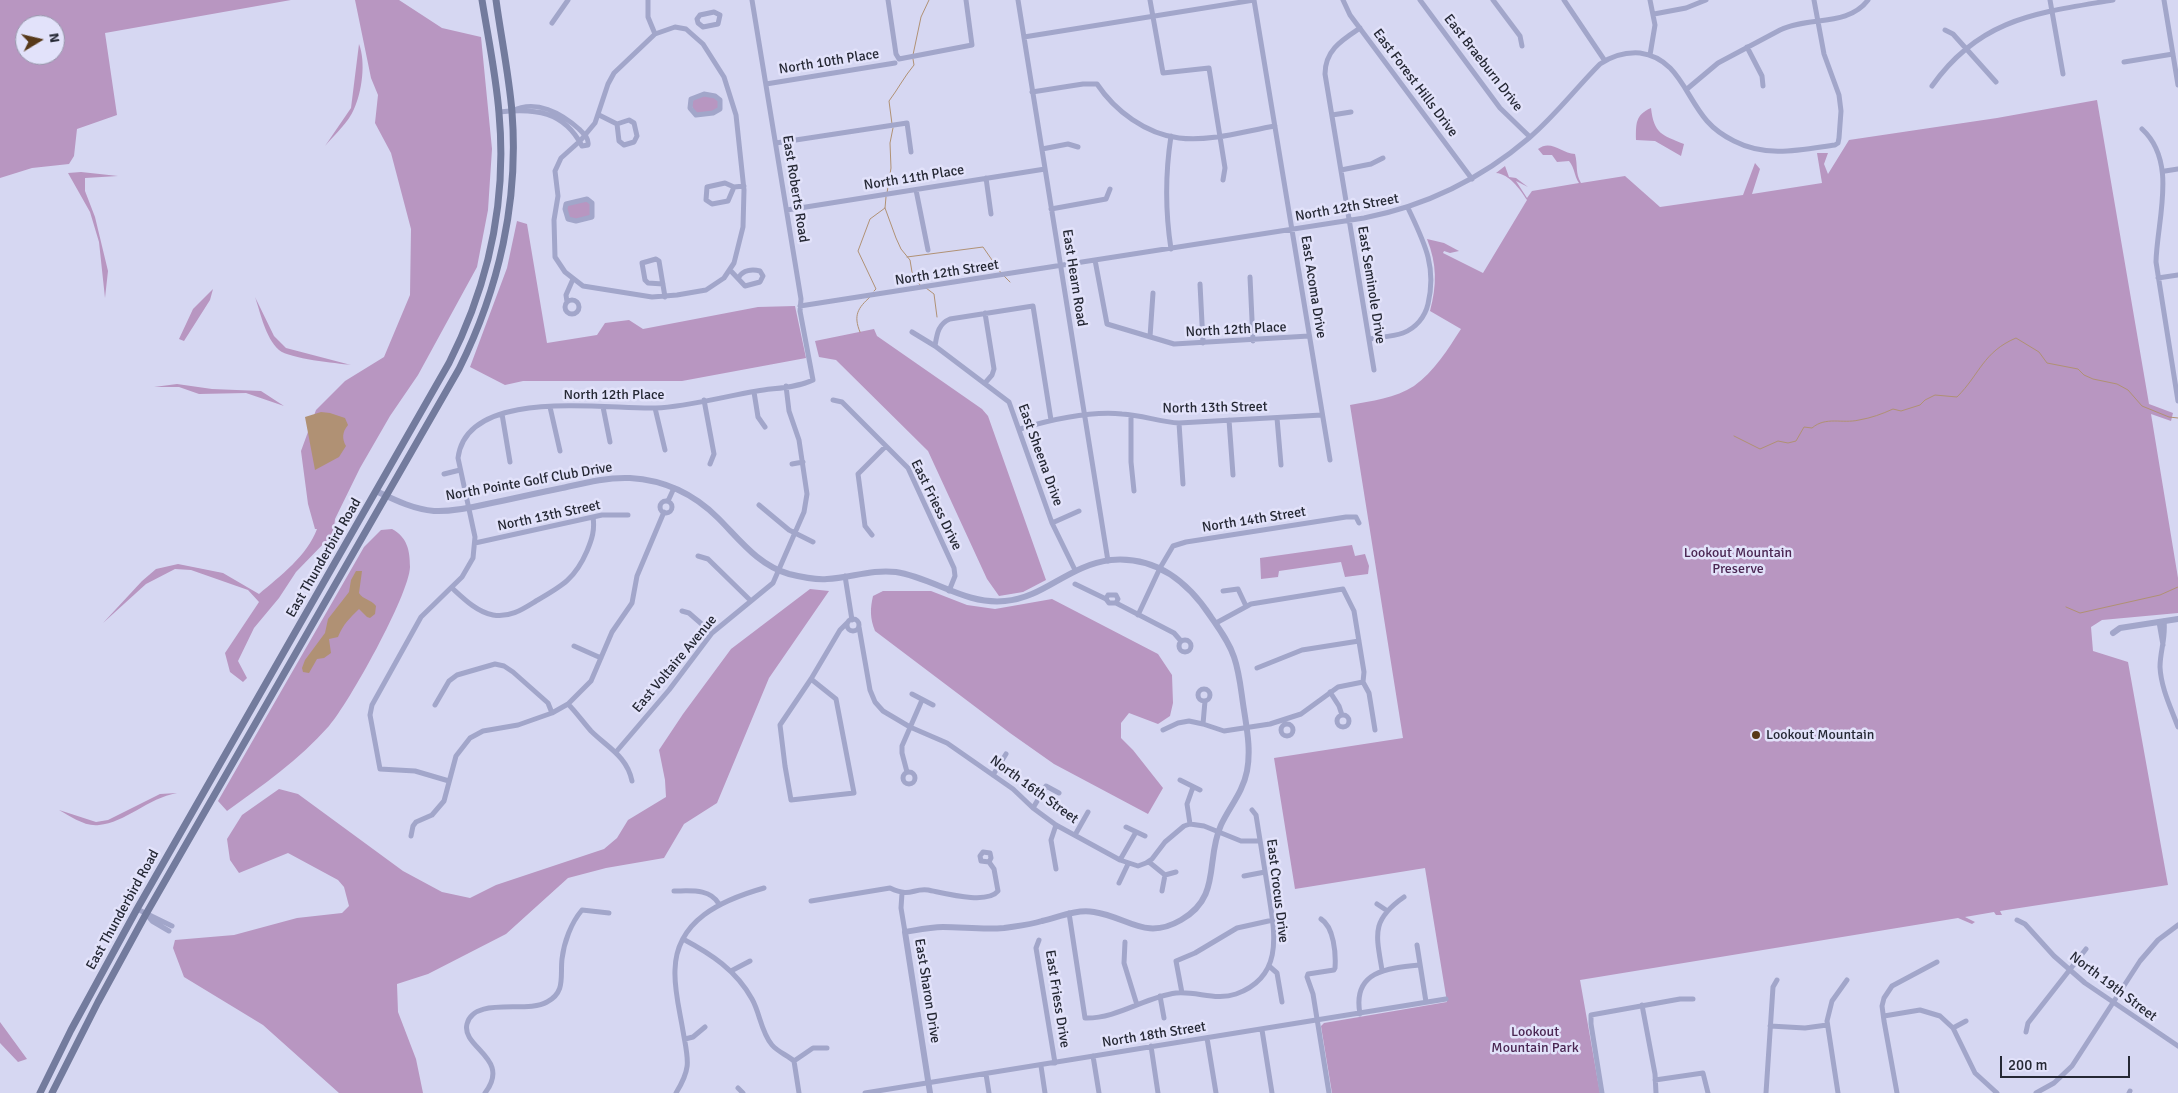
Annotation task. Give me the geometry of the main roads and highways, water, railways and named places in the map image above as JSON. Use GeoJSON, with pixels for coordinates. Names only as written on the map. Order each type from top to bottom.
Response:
{"type":"FeatureCollection","features":[{"type":"Feature","properties":{"kind":"main road","name":"East Thunderbird Road"},"geometry":{"type":"LineString","coordinates":[[40,1093],[71,1030],[137,909],[449,362],[478,298],[489,260],[497,216],[501,172],[499,112],[482,0]]}},
{"type":"Feature","properties":{"kind":"main road","name":"East Thunderbird Road"},"geometry":{"type":"LineString","coordinates":[[52,1093],[98,1002],[146,914],[458,368],[488,299],[503,247],[511,198],[514,158],[512,111],[496,0]]}},
{"type":"Feature","properties":{"kind":"waterway"},"geometry":{"type":"LineString","coordinates":[[913,55],[921,17],[929,0]]}},
{"type":"Feature","properties":{"kind":"waterway"},"geometry":{"type":"LineString","coordinates":[[892,124],[889,101],[914,65],[913,59]]}},
{"type":"Feature","properties":{"kind":"waterway"},"geometry":{"type":"LineString","coordinates":[[887,193],[891,168],[890,143],[893,128]]}},
{"type":"Feature","properties":{"kind":"waterway"},"geometry":{"type":"LineString","coordinates":[[874,291],[876,289],[858,251],[870,219],[885,208],[886,197]]}},
{"type":"Feature","properties":{"kind":"waterway"},"geometry":{"type":"LineString","coordinates":[[885,208],[896,238],[901,249],[910,260],[912,272],[920,285]]}},
{"type":"Feature","properties":{"kind":"waterway"},"geometry":{"type":"LineString","coordinates":[[907,257],[983,247],[1001,273]]}},
{"type":"Feature","properties":{"kind":"waterway"},"geometry":{"type":"LineString","coordinates":[[1004,276],[1010,282]]}},
{"type":"Feature","properties":{"kind":"waterway"},"geometry":{"type":"LineString","coordinates":[[926,288],[934,294],[937,317]]}},
{"type":"Feature","properties":{"kind":"waterway"},"geometry":{"type":"LineString","coordinates":[[860,332],[857,321],[858,312],[870,297]]}},
{"type":"Feature","properties":{"kind":"waterway"},"geometry":{"type":"LineString","coordinates":[[1734,436],[1760,449],[1778,441],[1788,443],[1796,441],[1804,427],[1812,428],[1817,424],[1829,421],[1863,419],[1893,409],[1901,411],[1920,405],[1935,395],[1957,397],[1989,357],[1996,350],[2016,338],[2039,352],[2047,363],[2078,369],[2084,375],[2093,379],[2117,384],[2128,390],[2142,406],[2169,417],[2178,418]]}},
{"type":"Feature","properties":{"kind":"waterway"},"geometry":{"type":"LineString","coordinates":[[2066,607],[2080,613],[2160,595],[2178,587]]}},
{"type":"Feature","properties":{"kind":"place","name":"Lookout Mountain"},"geometry":{"type":"Point","coordinates":[1756,735]}},
{"type":"Feature","properties":{"kind":"park label","name":"Lookout Mountain Preserve"},"geometry":{"type":"Point","coordinates":[1738,562]}},
{"type":"Feature","properties":{"kind":"park label","name":"Lookout Mountain Park"},"geometry":{"type":"Point","coordinates":[1535,1040]}}]}
